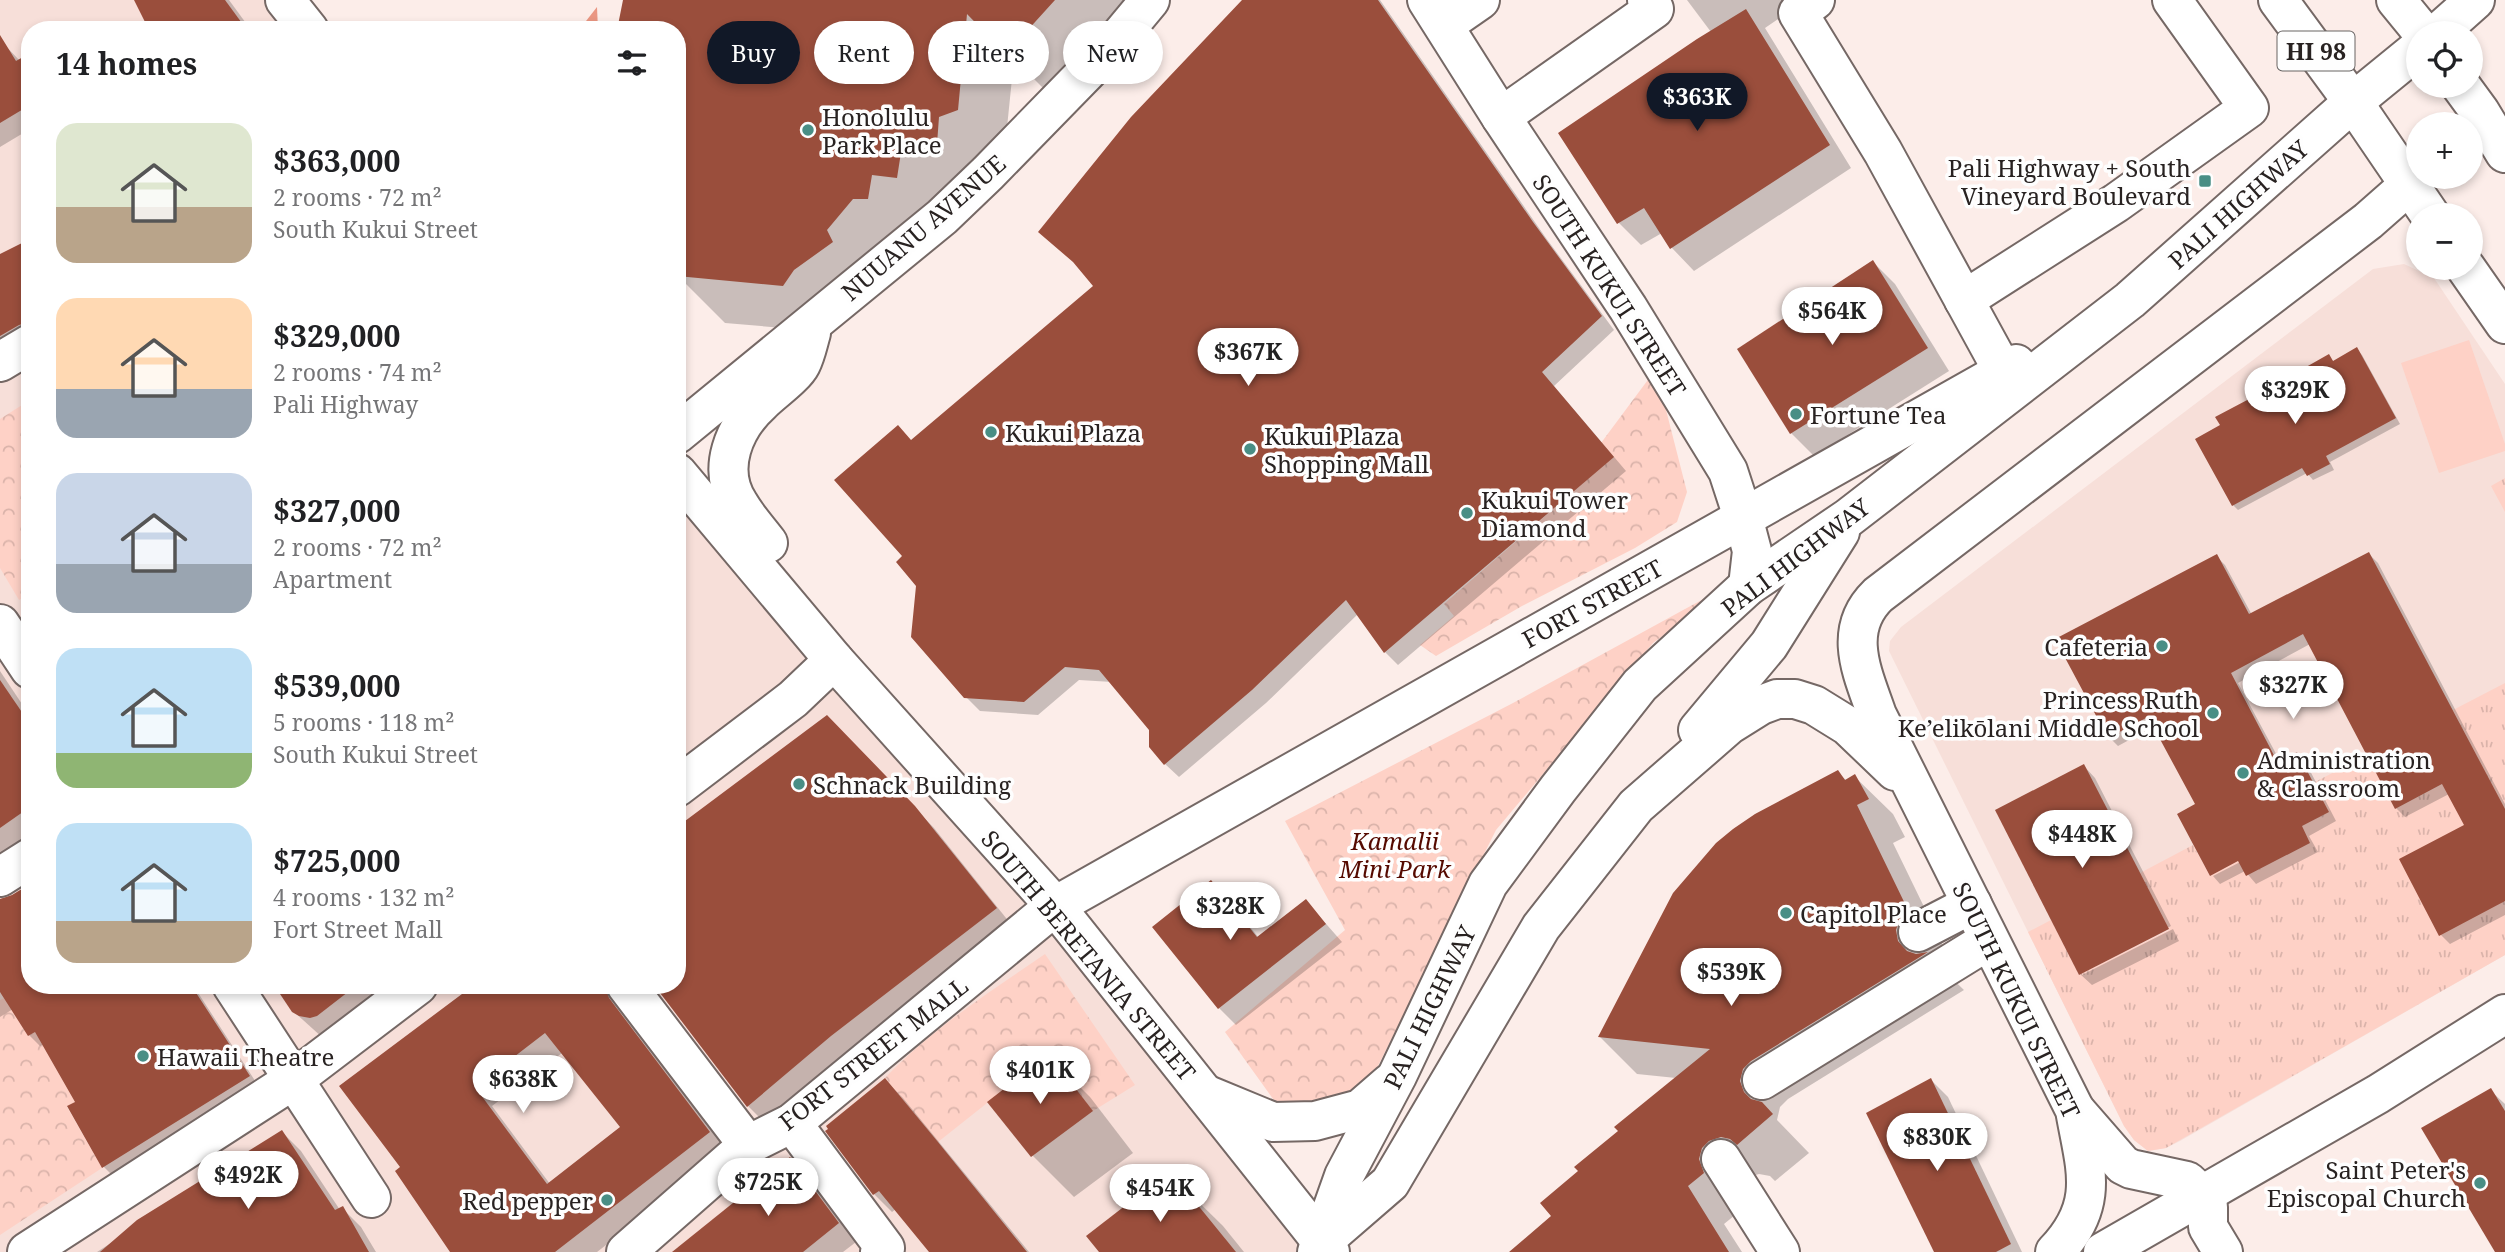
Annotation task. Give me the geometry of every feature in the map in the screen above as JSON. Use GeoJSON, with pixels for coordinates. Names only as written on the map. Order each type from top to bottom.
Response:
{"type":"FeatureCollection","features":[{"type":"Feature","properties":{"kind":"main road"},"geometry":{"type":"LineString","coordinates":[[285,0],[302,21]]}},
{"type":"Feature","properties":{"kind":"main road","name":"NUUANU AVENUE"},"geometry":{"type":"LineString","coordinates":[[686,427],[942,217],[1111,47],[1150,0]]}},
{"type":"Feature","properties":{"kind":"main road"},"geometry":{"type":"LineString","coordinates":[[1436,13],[1480,0]]}},
{"type":"Feature","properties":{"kind":"main road"},"geometry":{"type":"LineString","coordinates":[[1501,117],[1654,9],[1647,0]]}},
{"type":"Feature","properties":{"kind":"main road"},"geometry":{"type":"LineString","coordinates":[[1815,0],[1798,13],[1883,152],[2003,371]]}},
{"type":"Feature","properties":{"kind":"main road"},"geometry":{"type":"LineString","coordinates":[[1964,300],[2105,210],[2249,108],[2172,0]]}},
{"type":"Feature","properties":{"kind":"main road","name":"HI 98"},"geometry":{"type":"LineString","coordinates":[[2278,0],[2419,192]]}},
{"type":"Feature","properties":{"kind":"main road"},"geometry":{"type":"LineString","coordinates":[[2396,0],[2413,21]]}},
{"type":"Feature","properties":{"kind":"main road"},"geometry":{"type":"LineString","coordinates":[[2451,21],[2475,0]]}},
{"type":"Feature","properties":{"kind":"main road","name":"SOUTH KUKUI STREET"},"geometry":{"type":"LineString","coordinates":[[1436,13],[1501,117],[1628,307],[1728,471],[1744,517],[1752,551],[1748,586]]}},
{"type":"Feature","properties":{"kind":"main road","name":"PALI HIGHWAY"},"geometry":{"type":"LineString","coordinates":[[1323,1249],[1344,1175],[1397,1076],[1488,884],[1640,685],[1748,586],[1848,518],[2130,300],[2353,102],[2406,59]]}},
{"type":"Feature","properties":{"kind":"main road"},"geometry":{"type":"LineString","coordinates":[[2479,103],[2505,153]]}},
{"type":"Feature","properties":{"kind":"main road"},"geometry":{"type":"LineString","coordinates":[[1914,790],[1877,715],[1860,665],[1859,626],[1861,616],[1869,605],[2368,221],[2419,192]]}},
{"type":"Feature","properties":{"kind":"main road"},"geometry":{"type":"LineString","coordinates":[[2474,280],[2505,324]]}},
{"type":"Feature","properties":{"kind":"main road","name":"FORT STREET"},"geometry":{"type":"LineString","coordinates":[[1055,906],[2130,300]]}},
{"type":"Feature","properties":{"kind":"main road"},"geometry":{"type":"LineString","coordinates":[[686,780],[793,699],[834,660],[814,605],[738,503],[730,475],[731,448],[736,435],[751,412],[800,366],[816,320]]}},
{"type":"Feature","properties":{"kind":"main road"},"geometry":{"type":"LineString","coordinates":[[0,362],[21,349]]}},
{"type":"Feature","properties":{"kind":"main road","name":"SOUTH BERETANIA STREET"},"geometry":{"type":"LineString","coordinates":[[686,484],[834,660],[1055,906],[1323,1249]]}},
{"type":"Feature","properties":{"kind":"main road"},"geometry":{"type":"LineString","coordinates":[[1323,1249],[1390,1183],[1541,927],[1636,806],[1769,645],[1848,518]]}},
{"type":"Feature","properties":{"kind":"main road"},"geometry":{"type":"LineString","coordinates":[[0,624],[21,656]]}},
{"type":"Feature","properties":{"kind":"main road"},"geometry":{"type":"LineString","coordinates":[[1636,806],[1743,714],[1777,699],[1795,699],[1814,705],[1848,726],[1914,790]]}},
{"type":"Feature","properties":{"kind":"main road","name":"SOUTH KUKUI STREET"},"geometry":{"type":"LineString","coordinates":[[1914,790],[2075,1110],[2087,1180],[2086,1201],[2074,1228],[2055,1252]]}},
{"type":"Feature","properties":{"kind":"main road"},"geometry":{"type":"LineString","coordinates":[[0,877],[21,864]]}},
{"type":"Feature","properties":{"kind":"main road"},"geometry":{"type":"LineString","coordinates":[[1918,932],[1972,904]]}},
{"type":"Feature","properties":{"kind":"main road","name":"FORT STREET MALL"},"geometry":{"type":"LineString","coordinates":[[626,1252],[748,1145],[792,1123],[1055,906]]}},
{"type":"Feature","properties":{"kind":"main road"},"geometry":{"type":"LineString","coordinates":[[1762,1080],[1989,940]]}},
{"type":"Feature","properties":{"kind":"main road"},"geometry":{"type":"LineString","coordinates":[[238,994],[371,1198]]}},
{"type":"Feature","properties":{"kind":"main road"},"geometry":{"type":"LineString","coordinates":[[27,1252],[293,1080],[406,994]]}},
{"type":"Feature","properties":{"kind":"main road"},"geometry":{"type":"LineString","coordinates":[[633,994],[748,1145]]}},
{"type":"Feature","properties":{"kind":"main road"},"geometry":{"type":"LineString","coordinates":[[2103,1252],[2378,1094],[2505,1014]]}},
{"type":"Feature","properties":{"kind":"main road"},"geometry":{"type":"LineString","coordinates":[[1203,1093],[1273,1122],[1315,1121],[1360,1109],[1397,1076]]}},
{"type":"Feature","properties":{"kind":"main road"},"geometry":{"type":"LineString","coordinates":[[2075,1110],[2123,1165],[2187,1181],[2202,1195],[2208,1207],[2208,1227],[2223,1252]]}},
{"type":"Feature","properties":{"kind":"main road"},"geometry":{"type":"LineString","coordinates":[[792,1123],[885,1248],[880,1252]]}},
{"type":"Feature","properties":{"kind":"main road"},"geometry":{"type":"LineString","coordinates":[[1721,1159],[1780,1252]]}},
{"type":"Feature","properties":{"kind":"shaded area"},"geometry":{"type":"Polygon","coordinates":[[[0,0],[287,0],[304,21],[21,21],[21,994],[686,994],[686,484],[1329,1252],[0,1252],[0,0]]]}},
{"type":"Feature","properties":{"kind":"shaded area"},"geometry":{"type":"Polygon","coordinates":[[[597,7],[598,21],[586,21],[597,7]]]}},
{"type":"Feature","properties":{"kind":"shaded area","name":"Princess Ruth Ke’elikōlani Middle School"},"geometry":{"type":"Polygon","coordinates":[[[2404,264],[2406,280],[2435,280],[2505,384],[2505,955],[2180,1141],[2166,1148],[2148,1151],[2134,1140],[2124,1126],[1889,651],[1890,641],[1901,627],[2373,269],[2404,264]]]}},
{"type":"Feature","properties":{"kind":"green space"},"geometry":{"type":"Polygon","coordinates":[[[2469,340],[2505,444],[2505,451],[2439,473],[2401,363],[2469,340]]]}},
{"type":"Feature","properties":{"kind":"green space"},"geometry":{"type":"Polygon","coordinates":[[[1653,373],[1665,406],[1687,492],[1677,522],[1635,548],[1522,606],[1436,656],[1420,645],[1454,616],[1444,604],[1613,457],[1601,443],[1653,373]]]}},
{"type":"Feature","properties":{"kind":"green space"},"geometry":{"type":"Polygon","coordinates":[[[21,406],[19,600],[0,568],[0,419],[21,406]]]}},
{"type":"Feature","properties":{"kind":"green space"},"geometry":{"type":"Polygon","coordinates":[[[2505,478],[2505,512],[2491,486],[2505,478]]]}},
{"type":"Feature","properties":{"kind":"green space","name":"Kamalii Mini Park"},"geometry":{"type":"Polygon","coordinates":[[[1718,591],[1721,593],[1653,643],[1496,830],[1361,1100],[1281,1110],[1225,1032],[1345,930],[1285,821],[1513,703],[1718,591]]]}},
{"type":"Feature","properties":{"kind":"green space"},"geometry":{"type":"Polygon","coordinates":[[[2505,683],[2505,955],[2166,1148],[2148,1151],[2134,1140],[2124,1126],[2028,932],[2051,920],[2079,975],[2169,930],[2140,873],[2193,845],[2210,876],[2238,861],[2246,876],[2310,843],[2302,826],[2328,812],[2313,783],[2367,755],[2395,809],[2481,764],[2453,710],[2505,683]]]}},
{"type":"Feature","properties":{"kind":"green space"},"geometry":{"type":"Polygon","coordinates":[[[1045,954],[1135,1085],[1093,1111],[1049,1054],[938,1142],[885,1078],[942,1027],[1045,954]]]}},
{"type":"Feature","properties":{"kind":"green space"},"geometry":{"type":"Polygon","coordinates":[[[4,998],[28,1036],[35,1032],[75,1102],[67,1107],[102,1168],[0,1235],[0,1000],[4,998]]]}},
{"type":"Feature","properties":{"kind":"building"},"geometry":{"type":"Polygon","coordinates":[[[134,0],[225,0],[240,21],[144,21],[134,0]]]}},
{"type":"Feature","properties":{"kind":"building","name":"Honolulu Park Place"},"geometry":{"type":"Polygon","coordinates":[[[623,0],[1055,0],[1036,21],[974,21],[967,14],[966,21],[928,21],[928,84],[960,84],[958,110],[939,117],[937,144],[902,146],[897,178],[872,175],[868,199],[853,199],[827,230],[833,242],[794,270],[783,286],[686,277],[686,21],[619,21],[623,0]]]}},
{"type":"Feature","properties":{"kind":"building","name":"Kukui Plaza Shopping Mall"},"geometry":{"type":"Polygon","coordinates":[[[1242,0],[1378,0],[1602,316],[1542,372],[1614,457],[1384,653],[1346,600],[1252,690],[1164,765],[1149,747],[1149,730],[1099,670],[1065,667],[1024,702],[964,698],[911,637],[916,586],[896,562],[902,556],[834,480],[898,425],[911,440],[1093,286],[1073,262],[1038,232],[1131,117],[1242,0]]]}},
{"type":"Feature","properties":{"kind":"building"},"geometry":{"type":"Polygon","coordinates":[[[1746,9],[1830,145],[1670,249],[1644,208],[1617,224],[1558,133],[1746,9]]]}},
{"type":"Feature","properties":{"kind":"building"},"geometry":{"type":"Polygon","coordinates":[[[0,35],[16,61],[21,58],[21,110],[0,123],[0,35]]]}},
{"type":"Feature","properties":{"kind":"building"},"geometry":{"type":"Polygon","coordinates":[[[21,244],[21,324],[0,336],[0,254],[21,244]]]}},
{"type":"Feature","properties":{"kind":"building"},"geometry":{"type":"Polygon","coordinates":[[[1873,260],[1928,348],[1790,434],[1737,349],[1873,260]]]}},
{"type":"Feature","properties":{"kind":"building"},"geometry":{"type":"Polygon","coordinates":[[[2357,347],[2396,418],[2326,456],[2330,464],[2307,476],[2302,468],[2232,506],[2195,439],[2220,425],[2215,417],[2251,398],[2254,405],[2296,382],[2292,375],[2329,354],[2333,361],[2357,347]]]}},
{"type":"Feature","properties":{"kind":"building"},"geometry":{"type":"Polygon","coordinates":[[[2369,552],[2505,809],[2505,901],[2439,936],[2399,859],[2464,825],[2442,784],[2395,809],[2303,634],[2231,673],[2278,763],[2297,752],[2329,812],[2302,826],[2310,843],[2246,876],[2238,861],[2210,876],[2177,814],[2195,804],[2148,717],[2108,738],[2055,639],[2217,554],[2249,614],[2369,552]]]}},
{"type":"Feature","properties":{"kind":"building"},"geometry":{"type":"Polygon","coordinates":[[[0,680],[21,711],[21,813],[0,828],[0,680]]]}},
{"type":"Feature","properties":{"kind":"building"},"geometry":{"type":"Polygon","coordinates":[[[827,715],[915,806],[997,908],[831,1036],[747,1107],[661,994],[686,994],[686,820],[827,715]]]}},
{"type":"Feature","properties":{"kind":"building"},"geometry":{"type":"Polygon","coordinates":[[[2084,764],[2169,929],[2079,975],[1995,810],[2084,764]]]}},
{"type":"Feature","properties":{"kind":"building","name":"Capitol Place"},"geometry":{"type":"Polygon","coordinates":[[[1838,770],[1845,780],[1855,774],[1869,799],[1857,805],[1909,912],[1899,921],[1896,930],[1898,941],[1907,951],[1916,954],[1928,952],[1751,1061],[1743,1069],[1740,1081],[1744,1092],[1751,1099],[1762,1102],[1773,1114],[1737,1145],[1730,1139],[1721,1137],[1709,1141],[1702,1148],[1699,1159],[1704,1173],[1688,1186],[1729,1252],[1509,1252],[1551,1216],[1540,1203],[1578,1171],[1574,1167],[1618,1131],[1614,1127],[1710,1049],[1598,1037],[1673,893],[1716,843],[1733,829],[1755,814],[1838,770]]]}},
{"type":"Feature","properties":{"kind":"building"},"geometry":{"type":"Polygon","coordinates":[[[1211,880],[1257,937],[1306,899],[1326,924],[1218,1009],[1152,927],[1211,880]]]}},
{"type":"Feature","properties":{"kind":"building","name":"Hawaii Theatre"},"geometry":{"type":"Polygon","coordinates":[[[21,890],[21,994],[197,994],[250,1076],[102,1168],[67,1106],[75,1102],[35,1032],[28,1036],[0,992],[0,899],[21,890]]]}},
{"type":"Feature","properties":{"kind":"building"},"geometry":{"type":"Polygon","coordinates":[[[280,994],[345,994],[317,1016],[310,1018],[292,1012],[280,994]]]}},
{"type":"Feature","properties":{"kind":"building"},"geometry":{"type":"Polygon","coordinates":[[[462,994],[608,994],[710,1132],[555,1252],[450,1252],[395,1171],[400,1167],[339,1086],[462,994]],[[545,1033],[475,1087],[547,1184],[620,1127],[545,1033]]]}},
{"type":"Feature","properties":{"kind":"building"},"geometry":{"type":"Polygon","coordinates":[[[1049,1054],[1093,1111],[1031,1157],[987,1102],[1049,1054]]]}},
{"type":"Feature","properties":{"kind":"building"},"geometry":{"type":"Polygon","coordinates":[[[885,1078],[1027,1252],[929,1252],[879,1191],[873,1195],[825,1131],[828,1129],[826,1126],[885,1078]]]}},
{"type":"Feature","properties":{"kind":"building"},"geometry":{"type":"Polygon","coordinates":[[[1931,1078],[2011,1244],[1996,1252],[1934,1252],[1866,1113],[1931,1078]]]}},
{"type":"Feature","properties":{"kind":"building","name":"Saint Peter's Episcopal Church"},"geometry":{"type":"Polygon","coordinates":[[[2491,1088],[2505,1111],[2505,1252],[2495,1252],[2421,1128],[2491,1088]]]}},
{"type":"Feature","properties":{"kind":"building"},"geometry":{"type":"Polygon","coordinates":[[[282,1130],[335,1210],[343,1206],[369,1252],[100,1252],[137,1220],[282,1130]]]}},
{"type":"Feature","properties":{"kind":"building"},"geometry":{"type":"Polygon","coordinates":[[[790,1157],[839,1223],[803,1252],[672,1252],[790,1157]]]}},
{"type":"Feature","properties":{"kind":"building"},"geometry":{"type":"Polygon","coordinates":[[[1170,1171],[1236,1252],[1099,1252],[1086,1236],[1170,1171]]]}},
{"type":"Feature","properties":{"kind":"place","name":"Honolulu Park Place"},"geometry":{"type":"Point","coordinates":[808,130]}},
{"type":"Feature","properties":{"kind":"place","name":"Pali Highway + South Vineyard Boulevard"},"geometry":{"type":"Point","coordinates":[2205,181]}},
{"type":"Feature","properties":{"kind":"place","name":"Fortune Tea"},"geometry":{"type":"Point","coordinates":[1796,414]}},
{"type":"Feature","properties":{"kind":"place","name":"Kukui Plaza"},"geometry":{"type":"Point","coordinates":[991,432]}},
{"type":"Feature","properties":{"kind":"place","name":"Kukui Plaza Shopping Mall"},"geometry":{"type":"Point","coordinates":[1250,449]}},
{"type":"Feature","properties":{"kind":"place","name":"Kukui Tower Diamond"},"geometry":{"type":"Point","coordinates":[1467,513]}},
{"type":"Feature","properties":{"kind":"place","name":"Cafeteria"},"geometry":{"type":"Point","coordinates":[2162,646]}},
{"type":"Feature","properties":{"kind":"place","name":"Princess Ruth Ke’elikōlani Middle School"},"geometry":{"type":"Point","coordinates":[2213,713]}},
{"type":"Feature","properties":{"kind":"place","name":"Administration & Classroom"},"geometry":{"type":"Point","coordinates":[2243,773]}},
{"type":"Feature","properties":{"kind":"place","name":"Schnack Building"},"geometry":{"type":"Point","coordinates":[799,784]}},
{"type":"Feature","properties":{"kind":"place","name":"Capitol Place"},"geometry":{"type":"Point","coordinates":[1786,913]}},
{"type":"Feature","properties":{"kind":"place","name":"Hawaii Theatre"},"geometry":{"type":"Point","coordinates":[143,1056]}},
{"type":"Feature","properties":{"kind":"place","name":"Saint Peter's Episcopal Church"},"geometry":{"type":"Point","coordinates":[2480,1183]}},
{"type":"Feature","properties":{"kind":"place","name":"Red pepper"},"geometry":{"type":"Point","coordinates":[607,1200]}}]}
